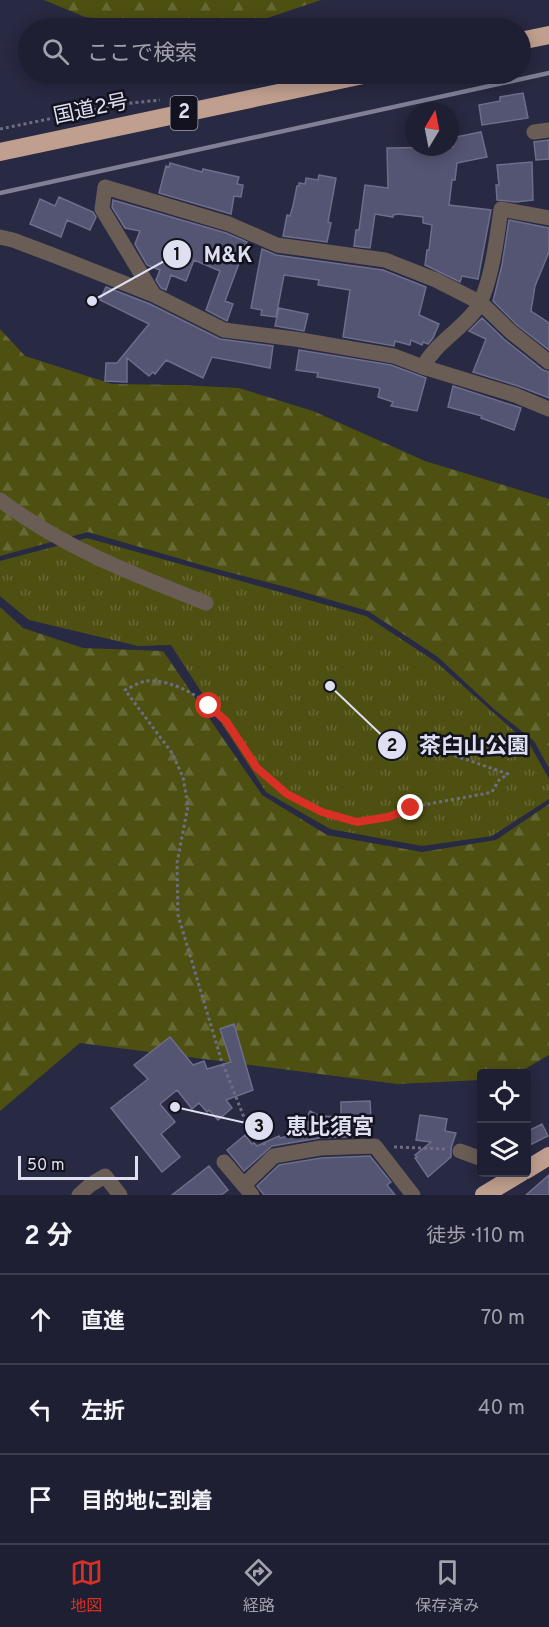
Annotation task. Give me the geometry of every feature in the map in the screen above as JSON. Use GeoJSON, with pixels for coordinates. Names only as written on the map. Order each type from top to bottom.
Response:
{"type":"FeatureCollection","features":[{"type":"Feature","properties":{"kind":"highway"},"geometry":{"type":"LineString","coordinates":[[531,39],[549,35]]}},
{"type":"Feature","properties":{"kind":"highway","name":"国道2号"},"geometry":{"type":"LineString","coordinates":[[0,152],[321,84]]}},
{"type":"Feature","properties":{"kind":"highway"},"geometry":{"type":"LineString","coordinates":[[531,1167],[549,1156]]}},
{"type":"Feature","properties":{"kind":"highway"},"geometry":{"type":"LineString","coordinates":[[484,1195],[508,1177]]}},
{"type":"Feature","properties":{"kind":"street"},"geometry":{"type":"LineString","coordinates":[[154,295],[102,209],[105,187],[229,224],[277,245],[385,260],[436,280],[481,303],[511,332],[549,362]]}},
{"type":"Feature","properties":{"kind":"street"},"geometry":{"type":"LineString","coordinates":[[423,367],[430,353],[472,315],[481,303],[493,256],[501,209],[549,218]]}},
{"type":"Feature","properties":{"kind":"street"},"geometry":{"type":"LineString","coordinates":[[0,237],[154,295],[224,330],[295,339],[394,356],[515,395],[549,409]]}},
{"type":"Feature","properties":{"kind":"street"},"geometry":{"type":"LineString","coordinates":[[0,500],[28,520],[106,563],[206,603]]}},
{"type":"Feature","properties":{"kind":"street"},"geometry":{"type":"LineString","coordinates":[[224,1162],[248,1190],[274,1156],[320,1148],[375,1146],[413,1195]]}},
{"type":"Feature","properties":{"kind":"street"},"geometry":{"type":"LineString","coordinates":[[460,1151],[477,1157]]}},
{"type":"Feature","properties":{"kind":"street"},"geometry":{"type":"LineString","coordinates":[[79,1195],[105,1176],[120,1195]]}},
{"type":"Feature","properties":{"kind":"path"},"geometry":{"type":"LineString","coordinates":[[0,129],[122,104],[166,99]]}},
{"type":"Feature","properties":{"kind":"path"},"geometry":{"type":"LineString","coordinates":[[274,1156],[247,1125],[221,1059],[178,915],[177,863],[188,806],[183,777],[172,753],[125,690],[145,681],[169,684],[183,689],[209,706],[226,721],[257,768],[287,794],[322,812],[357,822],[388,817],[411,808],[492,792],[499,780],[508,774],[456,756],[436,734]]}},
{"type":"Feature","properties":{"kind":"path"},"geometry":{"type":"LineString","coordinates":[[375,1146],[460,1151]]}},
{"type":"Feature","properties":{"kind":"green space"},"geometry":{"type":"Polygon","coordinates":[[[44,0],[321,0],[268,18],[85,17],[44,0]]]}},
{"type":"Feature","properties":{"kind":"green space"},"geometry":{"type":"Polygon","coordinates":[[[0,329],[25,356],[112,384],[239,388],[313,411],[425,461],[549,499],[549,768],[534,741],[495,710],[438,657],[368,611],[88,532],[0,556],[0,329]]]}},
{"type":"Feature","properties":{"kind":"green space"},"geometry":{"type":"Polygon","coordinates":[[[87,538],[366,616],[436,662],[530,745],[549,779],[549,799],[492,836],[422,846],[330,829],[266,792],[171,645],[138,646],[29,620],[0,596],[0,561],[87,538]]]}},
{"type":"Feature","properties":{"kind":"green space"},"geometry":{"type":"Polygon","coordinates":[[[0,607],[23,628],[83,648],[163,651],[262,795],[327,835],[422,852],[496,840],[549,804],[549,1055],[525,1069],[477,1069],[477,1080],[397,1084],[80,1043],[0,1111],[0,607]]]}},
{"type":"Feature","properties":{"kind":"building"},"geometry":{"type":"Polygon","coordinates":[[[523,93],[528,118],[482,125],[479,105],[500,101],[500,97],[523,93]]]}},
{"type":"Feature","properties":{"kind":"building"},"geometry":{"type":"Polygon","coordinates":[[[481,132],[487,157],[457,163],[449,205],[491,210],[478,279],[462,276],[460,282],[425,265],[432,225],[423,223],[423,217],[398,214],[393,217],[375,214],[370,248],[354,246],[356,230],[359,230],[365,185],[388,188],[387,148],[405,148],[405,156],[459,156],[459,136],[481,132]]]}},
{"type":"Feature","properties":{"kind":"building"},"geometry":{"type":"Polygon","coordinates":[[[549,140],[549,159],[536,160],[534,142],[549,140]]]}},
{"type":"Feature","properties":{"kind":"building"},"geometry":{"type":"Polygon","coordinates":[[[532,162],[533,200],[516,202],[497,200],[496,185],[499,185],[497,165],[532,162]]]}},
{"type":"Feature","properties":{"kind":"building"},"geometry":{"type":"Polygon","coordinates":[[[170,163],[202,172],[203,169],[239,177],[237,184],[243,185],[241,197],[234,196],[231,214],[159,193],[166,166],[169,167],[170,163]]]}},
{"type":"Feature","properties":{"kind":"building"},"geometry":{"type":"Polygon","coordinates":[[[319,175],[336,178],[327,242],[283,236],[287,215],[290,216],[297,186],[299,183],[305,184],[306,178],[318,180],[319,175]]]}},
{"type":"Feature","properties":{"kind":"building"},"geometry":{"type":"Polygon","coordinates":[[[59,197],[93,212],[96,217],[90,230],[67,220],[61,237],[30,224],[40,199],[55,206],[59,197]]]}},
{"type":"Feature","properties":{"kind":"building"},"geometry":{"type":"Polygon","coordinates":[[[113,200],[226,233],[247,242],[225,301],[233,304],[227,321],[206,310],[220,271],[194,260],[186,281],[171,275],[166,290],[161,288],[156,280],[160,270],[147,265],[135,244],[140,231],[125,228],[112,207],[113,200]]]}},
{"type":"Feature","properties":{"kind":"building"},"geometry":{"type":"Polygon","coordinates":[[[509,220],[549,228],[549,252],[535,286],[531,311],[549,323],[549,350],[517,325],[493,301],[502,265],[509,220]]]}},
{"type":"Feature","properties":{"kind":"building"},"geometry":{"type":"Polygon","coordinates":[[[262,249],[276,255],[383,270],[426,287],[419,315],[439,324],[433,338],[428,344],[423,342],[422,345],[411,340],[410,345],[395,341],[394,346],[343,337],[350,290],[318,285],[319,280],[284,275],[276,317],[261,315],[262,310],[251,308],[262,249]]]}},
{"type":"Feature","properties":{"kind":"building"},"geometry":{"type":"Polygon","coordinates":[[[106,287],[150,304],[220,339],[273,346],[270,368],[212,357],[203,378],[166,360],[155,374],[153,372],[149,376],[127,358],[127,382],[105,381],[106,363],[117,363],[149,324],[100,300],[106,287]]]}},
{"type":"Feature","properties":{"kind":"building"},"geometry":{"type":"Polygon","coordinates":[[[279,308],[308,314],[304,331],[275,326],[279,308]]]}},
{"type":"Feature","properties":{"kind":"building"},"geometry":{"type":"Polygon","coordinates":[[[482,318],[505,340],[543,370],[549,372],[549,398],[473,372],[486,339],[469,331],[482,318]]]}},
{"type":"Feature","properties":{"kind":"building"},"geometry":{"type":"Polygon","coordinates":[[[299,350],[391,365],[426,378],[417,411],[391,406],[393,402],[378,397],[380,388],[317,377],[318,373],[296,370],[299,350]]]}},
{"type":"Feature","properties":{"kind":"building"},"geometry":{"type":"Polygon","coordinates":[[[453,386],[521,408],[514,430],[481,418],[482,416],[448,407],[453,386]]]}},
{"type":"Feature","properties":{"kind":"building"},"geometry":{"type":"Polygon","coordinates":[[[234,1024],[253,1090],[226,1100],[232,1108],[218,1120],[199,1103],[192,1109],[177,1090],[160,1104],[175,1122],[161,1134],[180,1157],[162,1172],[111,1108],[148,1079],[134,1065],[170,1037],[193,1065],[204,1061],[207,1069],[231,1062],[220,1029],[234,1024]]]}},
{"type":"Feature","properties":{"kind":"building"},"geometry":{"type":"Polygon","coordinates":[[[370,1101],[372,1136],[320,1138],[272,1146],[244,1171],[227,1150],[245,1135],[252,1144],[257,1146],[279,1136],[280,1138],[300,1133],[310,1111],[320,1116],[341,1117],[341,1102],[370,1101]]]}},
{"type":"Feature","properties":{"kind":"building"},"geometry":{"type":"Polygon","coordinates":[[[420,1115],[447,1119],[445,1131],[456,1133],[451,1148],[451,1157],[428,1177],[415,1158],[417,1157],[415,1155],[431,1142],[416,1140],[420,1115]]]}},
{"type":"Feature","properties":{"kind":"building"},"geometry":{"type":"Polygon","coordinates":[[[542,1124],[548,1136],[531,1144],[531,1130],[542,1124]]]}},
{"type":"Feature","properties":{"kind":"building"},"geometry":{"type":"Polygon","coordinates":[[[370,1156],[391,1182],[387,1185],[395,1195],[264,1195],[257,1186],[279,1165],[321,1158],[370,1156]]]}},
{"type":"Feature","properties":{"kind":"building"},"geometry":{"type":"Polygon","coordinates":[[[209,1166],[228,1190],[221,1195],[172,1195],[209,1166]]]}},
{"type":"Feature","properties":{"kind":"building"},"geometry":{"type":"Polygon","coordinates":[[[549,1175],[549,1195],[526,1195],[549,1175]]]}},
{"type":"Feature","properties":{"kind":"railway"},"geometry":{"type":"LineString","coordinates":[[531,77],[549,73]]}},
{"type":"Feature","properties":{"kind":"railway"},"geometry":{"type":"LineString","coordinates":[[0,193],[499,84]]}},
{"type":"Feature","properties":{"kind":"place","name":"M&K"},"geometry":{"type":"Point","coordinates":[92,301]}},
{"type":"Feature","properties":{"kind":"place","name":"茶臼山公園"},"geometry":{"type":"Point","coordinates":[330,686]}},
{"type":"Feature","properties":{"kind":"place","name":"恵比須宮"},"geometry":{"type":"Point","coordinates":[175,1107]}},
{"type":"Feature","properties":{"kind":"route"},"geometry":{"type":"LineString","coordinates":[[209,706],[226,721],[257,768],[287,794],[322,812],[357,822],[388,817],[411,808]]}}]}
